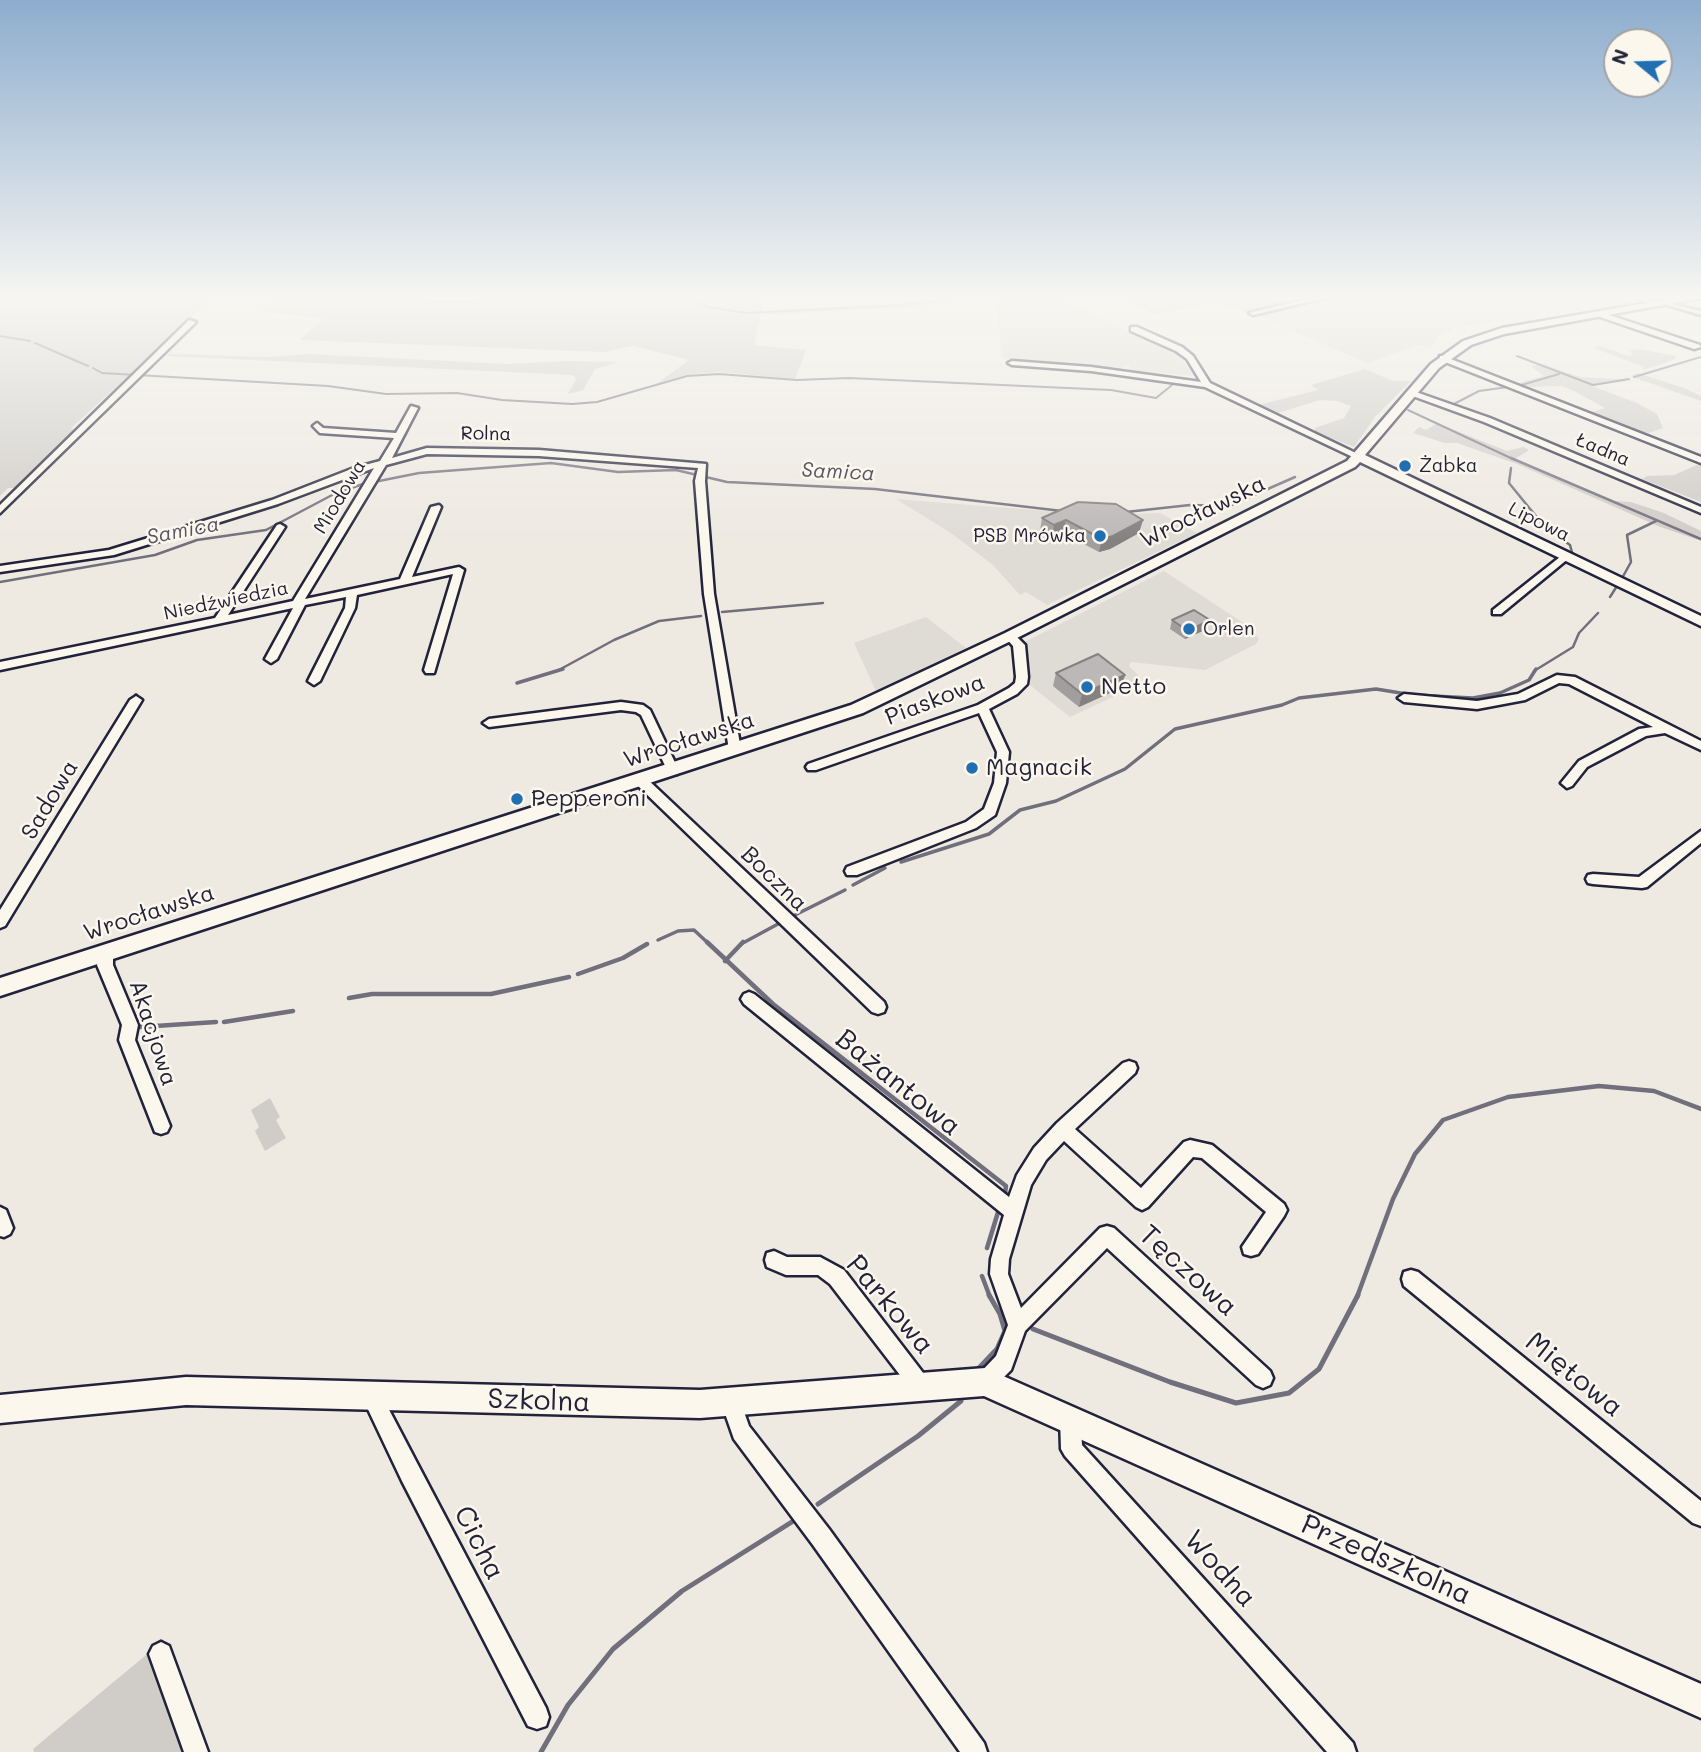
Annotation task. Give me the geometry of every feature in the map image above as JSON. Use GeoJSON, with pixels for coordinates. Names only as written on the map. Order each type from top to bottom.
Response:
{"type":"FeatureCollection","features":[{"type":"Feature","properties":{"kind":"main road"},"geometry":{"type":"LineString","coordinates":[[1413,393],[1426,378]]}},
{"type":"Feature","properties":{"kind":"main road","name":"Wrocławska"},"geometry":{"type":"LineString","coordinates":[[0,987],[858,709],[1325,479],[1360,457],[1413,393]]}},
{"type":"Feature","properties":{"kind":"main road","name":"Lipowa"},"geometry":{"type":"LineString","coordinates":[[1360,457],[1701,622]]}},
{"type":"Feature","properties":{"kind":"main road","name":"Szkolna"},"geometry":{"type":"LineString","coordinates":[[0,1409],[186,1391],[375,1394],[625,1404],[731,1402],[920,1385],[985,1382],[1070,1418]]}},
{"type":"Feature","properties":{"kind":"main road","name":"Przedszkolna"},"geometry":{"type":"LineString","coordinates":[[1070,1418],[1700,1697]]}},
{"type":"Feature","properties":{"kind":"street"},"geometry":{"type":"LineString","coordinates":[[0,510],[134,378]]}},
{"type":"Feature","properties":{"kind":"street"},"geometry":{"type":"LineString","coordinates":[[1155,378],[1208,385]]}},
{"type":"Feature","properties":{"kind":"street"},"geometry":{"type":"LineString","coordinates":[[1201,378],[1208,385],[1360,457]]}},
{"type":"Feature","properties":{"kind":"street"},"geometry":{"type":"LineString","coordinates":[[1493,378],[1701,460]]}},
{"type":"Feature","properties":{"kind":"street","name":"Ładna"},"geometry":{"type":"LineString","coordinates":[[1413,393],[1487,420],[1701,510]]}},
{"type":"Feature","properties":{"kind":"street","name":"Miodowa"},"geometry":{"type":"LineString","coordinates":[[271,659],[299,604],[414,408]]}},
{"type":"Feature","properties":{"kind":"street"},"geometry":{"type":"LineString","coordinates":[[317,426],[320,430],[399,436]]}},
{"type":"Feature","properties":{"kind":"street","name":"Rolna"},"geometry":{"type":"LineString","coordinates":[[0,569],[110,553],[275,502],[382,462],[427,451],[506,451],[703,466],[701,477],[709,594],[735,750]]}},
{"type":"Feature","properties":{"kind":"street"},"geometry":{"type":"LineString","coordinates":[[405,580],[436,507]]}},
{"type":"Feature","properties":{"kind":"street"},"geometry":{"type":"LineString","coordinates":[[219,620],[280,527]]}},
{"type":"Feature","properties":{"kind":"street"},"geometry":{"type":"LineString","coordinates":[[1497,612],[1564,556]]}},
{"type":"Feature","properties":{"kind":"street","name":"Niedźwiedzia"},"geometry":{"type":"LineString","coordinates":[[0,667],[459,570],[430,670]]}},
{"type":"Feature","properties":{"kind":"street"},"geometry":{"type":"LineString","coordinates":[[314,681],[349,607],[352,592]]}},
{"type":"Feature","properties":{"kind":"street","name":"Piaskowa"},"geometry":{"type":"LineString","coordinates":[[812,767],[982,708],[1021,684],[1019,645],[1010,636]]}},
{"type":"Feature","properties":{"kind":"street"},"geometry":{"type":"LineString","coordinates":[[1404,698],[1452,704],[1498,703],[1521,698],[1562,679],[1585,685],[1701,746]]}},
{"type":"Feature","properties":{"kind":"street","name":"Sadowa"},"geometry":{"type":"LineString","coordinates":[[0,922],[136,700]]}},
{"type":"Feature","properties":{"kind":"street"},"geometry":{"type":"LineString","coordinates":[[489,723],[621,706],[639,708],[646,713],[673,771]]}},
{"type":"Feature","properties":{"kind":"street"},"geometry":{"type":"LineString","coordinates":[[852,871],[971,825],[990,812],[1000,783],[1003,752],[982,708]]}},
{"type":"Feature","properties":{"kind":"street"},"geometry":{"type":"LineString","coordinates":[[1567,783],[1583,764],[1643,732],[1666,729]]}},
{"type":"Feature","properties":{"kind":"street","name":"Boczna"},"geometry":{"type":"LineString","coordinates":[[641,781],[878,1007]]}},
{"type":"Feature","properties":{"kind":"street"},"geometry":{"type":"LineString","coordinates":[[1593,879],[1642,883],[1698,844]]}},
{"type":"Feature","properties":{"kind":"street","name":"Akacjowa"},"geometry":{"type":"LineString","coordinates":[[106,953],[105,965],[130,1024],[127,1040],[161,1126]]}},
{"type":"Feature","properties":{"kind":"street","name":"Bażantowa"},"geometry":{"type":"LineString","coordinates":[[749,999],[1013,1211]]}},
{"type":"Feature","properties":{"kind":"street"},"geometry":{"type":"LineString","coordinates":[[985,1382],[1004,1363],[1018,1325],[999,1274],[1000,1259],[1023,1181],[1040,1154],[1063,1129],[1129,1068]]}},
{"type":"Feature","properties":{"kind":"street"},"geometry":{"type":"LineString","coordinates":[[1063,1129],[1142,1201],[1190,1149],[1206,1151],[1278,1210],[1251,1247]]}},
{"type":"Feature","properties":{"kind":"street","name":"Tęczowa"},"geometry":{"type":"LineString","coordinates":[[1018,1325],[1107,1235],[1263,1378]]}},
{"type":"Feature","properties":{"kind":"street","name":"Parkowa"},"geometry":{"type":"LineString","coordinates":[[774,1260],[786,1266],[820,1266],[837,1277],[920,1385]]}},
{"type":"Feature","properties":{"kind":"street","name":"Miętowa"},"geometry":{"type":"LineString","coordinates":[[1411,1279],[1701,1515]]}},
{"type":"Feature","properties":{"kind":"street","name":"Cicha"},"geometry":{"type":"LineString","coordinates":[[375,1394],[375,1403],[410,1473],[537,1717]]}},
{"type":"Feature","properties":{"kind":"street"},"geometry":{"type":"LineString","coordinates":[[731,1402],[741,1432],[975,1752]]}},
{"type":"Feature","properties":{"kind":"street","name":"Wodna"},"geometry":{"type":"LineString","coordinates":[[1070,1418],[1072,1449],[1344,1752]]}},
{"type":"Feature","properties":{"kind":"street"},"geometry":{"type":"LineString","coordinates":[[161,1654],[195,1752]]}},
{"type":"Feature","properties":{"kind":"shaded area"},"geometry":{"type":"Polygon","coordinates":[[[0,378],[127,378],[71,428],[77,432],[19,488],[8,488],[0,496],[0,378]]]}},
{"type":"Feature","properties":{"kind":"shaded area"},"geometry":{"type":"Polygon","coordinates":[[[590,378],[583,390],[568,394],[576,379],[590,378]]]}},
{"type":"Feature","properties":{"kind":"shaded area"},"geometry":{"type":"Polygon","coordinates":[[[665,378],[676,378],[656,384],[665,378]]]}},
{"type":"Feature","properties":{"kind":"shaded area"},"geometry":{"type":"Polygon","coordinates":[[[1335,378],[1385,378],[1393,381],[1411,381],[1375,417],[1354,447],[1315,432],[1315,428],[1344,418],[1351,406],[1337,401],[1320,400],[1275,414],[1258,405],[1318,390],[1311,385],[1335,378]]]}},
{"type":"Feature","properties":{"kind":"shaded area"},"geometry":{"type":"Polygon","coordinates":[[[1538,378],[1632,380],[1592,386],[1637,403],[1657,414],[1663,428],[1649,433],[1633,431],[1593,415],[1592,412],[1605,408],[1572,390],[1561,386],[1523,387],[1515,384],[1538,378]]]}},
{"type":"Feature","properties":{"kind":"shaded area"},"geometry":{"type":"Polygon","coordinates":[[[1635,378],[1653,378],[1684,388],[1701,396],[1701,401],[1635,378]]]}},
{"type":"Feature","properties":{"kind":"shaded area"},"geometry":{"type":"Polygon","coordinates":[[[1437,423],[1507,451],[1524,447],[1529,450],[1515,459],[1615,501],[1631,502],[1664,513],[1701,531],[1701,541],[1658,526],[1517,464],[1457,443],[1445,443],[1413,433],[1419,427],[1426,430],[1437,423]]]}},
{"type":"Feature","properties":{"kind":"shaded area"},"geometry":{"type":"Polygon","coordinates":[[[1701,463],[1701,502],[1642,479],[1647,476],[1674,475],[1701,463]]]}},
{"type":"Feature","properties":{"kind":"shaded area"},"geometry":{"type":"Polygon","coordinates":[[[896,499],[1097,515],[1160,513],[1197,533],[1047,605],[1026,592],[1020,595],[993,565],[951,533],[896,499]]]}},
{"type":"Feature","properties":{"kind":"shaded area"},"geometry":{"type":"Polygon","coordinates":[[[1164,571],[1251,628],[1259,639],[1256,644],[1205,670],[1131,662],[1129,666],[1138,675],[1141,684],[1070,717],[1030,685],[1023,643],[1164,571]]]}},
{"type":"Feature","properties":{"kind":"shaded area"},"geometry":{"type":"Polygon","coordinates":[[[926,617],[966,648],[876,691],[854,643],[926,617]]]}},
{"type":"Feature","properties":{"kind":"shaded area"},"geometry":{"type":"Polygon","coordinates":[[[270,1098],[280,1117],[276,1120],[286,1138],[265,1151],[255,1131],[259,1127],[251,1110],[270,1098]]]}},
{"type":"Feature","properties":{"kind":"shaded area"},"geometry":{"type":"Polygon","coordinates":[[[152,1650],[188,1752],[34,1752],[33,1749],[152,1650]]]}},
{"type":"Feature","properties":{"kind":"building"},"geometry":{"type":"Polygon","coordinates":[[[1078,502],[1116,504],[1143,520],[1102,539],[1066,520],[1054,525],[1042,518],[1078,502]]]}},
{"type":"Feature","properties":{"kind":"building"},"geometry":{"type":"Polygon","coordinates":[[[1194,610],[1210,620],[1188,631],[1172,620],[1194,610]]]}},
{"type":"Feature","properties":{"kind":"building"},"geometry":{"type":"Polygon","coordinates":[[[1098,654],[1125,675],[1082,694],[1056,673],[1098,654]]]}},
{"type":"Feature","properties":{"kind":"waterway"},"geometry":{"type":"LineString","coordinates":[[185,378],[328,386],[386,394],[457,393],[502,400],[572,404],[597,402],[681,378]]}},
{"type":"Feature","properties":{"kind":"waterway"},"geometry":{"type":"LineString","coordinates":[[768,378],[797,380],[849,378],[1111,390],[1156,398],[1177,381]]}},
{"type":"Feature","properties":{"kind":"waterway"},"geometry":{"type":"LineString","coordinates":[[1518,386],[1546,378]]}},
{"type":"Feature","properties":{"kind":"waterway"},"geometry":{"type":"LineString","coordinates":[[1574,378],[1593,385],[1629,379]]}},
{"type":"Feature","properties":{"kind":"waterway"},"geometry":{"type":"LineString","coordinates":[[1452,405],[1479,391],[1508,387]]}},
{"type":"Feature","properties":{"kind":"waterway"},"geometry":{"type":"LineString","coordinates":[[1408,410],[1515,460]]}},
{"type":"Feature","properties":{"kind":"waterway"},"geometry":{"type":"LineString","coordinates":[[1511,458],[1701,539]]}},
{"type":"Feature","properties":{"kind":"waterway","name":"Samica"},"geometry":{"type":"LineString","coordinates":[[374,482],[419,473],[551,463],[618,472],[676,470],[727,482],[875,489],[1062,511]]}},
{"type":"Feature","properties":{"kind":"waterway"},"geometry":{"type":"LineString","coordinates":[[1511,468],[1509,483],[1544,526],[1570,545],[1573,556]]}},
{"type":"Feature","properties":{"kind":"waterway","name":"Samica"},"geometry":{"type":"LineString","coordinates":[[1126,512],[1190,505],[1229,506],[1295,477]]}},
{"type":"Feature","properties":{"kind":"waterway","name":"Samica"},"geometry":{"type":"LineString","coordinates":[[0,582],[155,555],[197,540],[266,530],[334,494],[363,484]]}},
{"type":"Feature","properties":{"kind":"waterway"},"geometry":{"type":"LineString","coordinates":[[1621,580],[1631,562],[1627,535],[1656,521]]}},
{"type":"Feature","properties":{"kind":"waterway"},"geometry":{"type":"LineString","coordinates":[[1610,597],[1617,586]]}},
{"type":"Feature","properties":{"kind":"waterway"},"geometry":{"type":"LineString","coordinates":[[722,612],[823,603]]}},
{"type":"Feature","properties":{"kind":"waterway"},"geometry":{"type":"LineString","coordinates":[[1535,670],[1573,647],[1579,633],[1598,613]]}},
{"type":"Feature","properties":{"kind":"waterway"},"geometry":{"type":"LineString","coordinates":[[558,671],[614,640],[659,621],[701,616]]}},
{"type":"Feature","properties":{"kind":"waterway"},"geometry":{"type":"LineString","coordinates":[[558,671],[563,669]]}},
{"type":"Feature","properties":{"kind":"waterway"},"geometry":{"type":"LineString","coordinates":[[901,862],[989,834],[1020,810],[1056,801],[1125,769],[1175,729],[1282,705],[1299,698],[1376,689],[1413,695],[1473,698],[1500,693],[1529,680],[1535,670]]}},
{"type":"Feature","properties":{"kind":"waterway"},"geometry":{"type":"LineString","coordinates":[[517,683],[558,671]]}},
{"type":"Feature","properties":{"kind":"waterway"},"geometry":{"type":"LineString","coordinates":[[853,885],[885,868]]}},
{"type":"Feature","properties":{"kind":"waterway"},"geometry":{"type":"LineString","coordinates":[[791,917],[845,890]]}},
{"type":"Feature","properties":{"kind":"waterway"},"geometry":{"type":"LineString","coordinates":[[741,944],[778,924]]}},
{"type":"Feature","properties":{"kind":"waterway"},"geometry":{"type":"LineString","coordinates":[[658,940],[678,931],[694,930],[709,944]]}},
{"type":"Feature","properties":{"kind":"waterway"},"geometry":{"type":"LineString","coordinates":[[707,942],[726,960]]}},
{"type":"Feature","properties":{"kind":"waterway"},"geometry":{"type":"LineString","coordinates":[[578,974],[623,958],[647,944]]}},
{"type":"Feature","properties":{"kind":"waterway"},"geometry":{"type":"LineString","coordinates":[[726,960],[741,944]]}},
{"type":"Feature","properties":{"kind":"waterway"},"geometry":{"type":"LineString","coordinates":[[726,960],[773,1004],[1006,1186],[1005,1194]]}},
{"type":"Feature","properties":{"kind":"waterway"},"geometry":{"type":"LineString","coordinates":[[349,998],[372,994],[491,994],[569,977]]}},
{"type":"Feature","properties":{"kind":"waterway"},"geometry":{"type":"LineString","coordinates":[[224,1022],[293,1011]]}},
{"type":"Feature","properties":{"kind":"waterway"},"geometry":{"type":"LineString","coordinates":[[140,1027],[216,1022]]}},
{"type":"Feature","properties":{"kind":"waterway"},"geometry":{"type":"LineString","coordinates":[[1357,1297],[1393,1199],[1415,1154],[1443,1120],[1508,1097],[1599,1086],[1654,1091],[1701,1109]]}},
{"type":"Feature","properties":{"kind":"waterway"},"geometry":{"type":"LineString","coordinates":[[987,1248],[999,1209]]}},
{"type":"Feature","properties":{"kind":"waterway"},"geometry":{"type":"LineString","coordinates":[[982,1276],[990,1296]]}},
{"type":"Feature","properties":{"kind":"waterway"},"geometry":{"type":"LineString","coordinates":[[978,1369],[997,1349],[1005,1331],[1000,1314],[990,1296]]}},
{"type":"Feature","properties":{"kind":"waterway"},"geometry":{"type":"LineString","coordinates":[[1033,1329],[1170,1382],[1236,1403],[1289,1393],[1319,1369],[1357,1297]]}},
{"type":"Feature","properties":{"kind":"waterway"},"geometry":{"type":"LineString","coordinates":[[818,1504],[918,1436],[961,1401]]}},
{"type":"Feature","properties":{"kind":"waterway"},"geometry":{"type":"LineString","coordinates":[[541,1752],[568,1705],[613,1649],[682,1591],[795,1520]]}},
{"type":"Feature","properties":{"kind":"place","name":"Żabka"},"geometry":{"type":"Point","coordinates":[1405,466]}},
{"type":"Feature","properties":{"kind":"place","name":"PSB Mrówka"},"geometry":{"type":"Point","coordinates":[1100,536]}},
{"type":"Feature","properties":{"kind":"place","name":"Orlen"},"geometry":{"type":"Point","coordinates":[1189,629]}},
{"type":"Feature","properties":{"kind":"place","name":"Netto"},"geometry":{"type":"Point","coordinates":[1087,687]}},
{"type":"Feature","properties":{"kind":"place","name":"Magnacik"},"geometry":{"type":"Point","coordinates":[972,768]}},
{"type":"Feature","properties":{"kind":"place","name":"Pepperoni"},"geometry":{"type":"Point","coordinates":[517,799]}}]}
